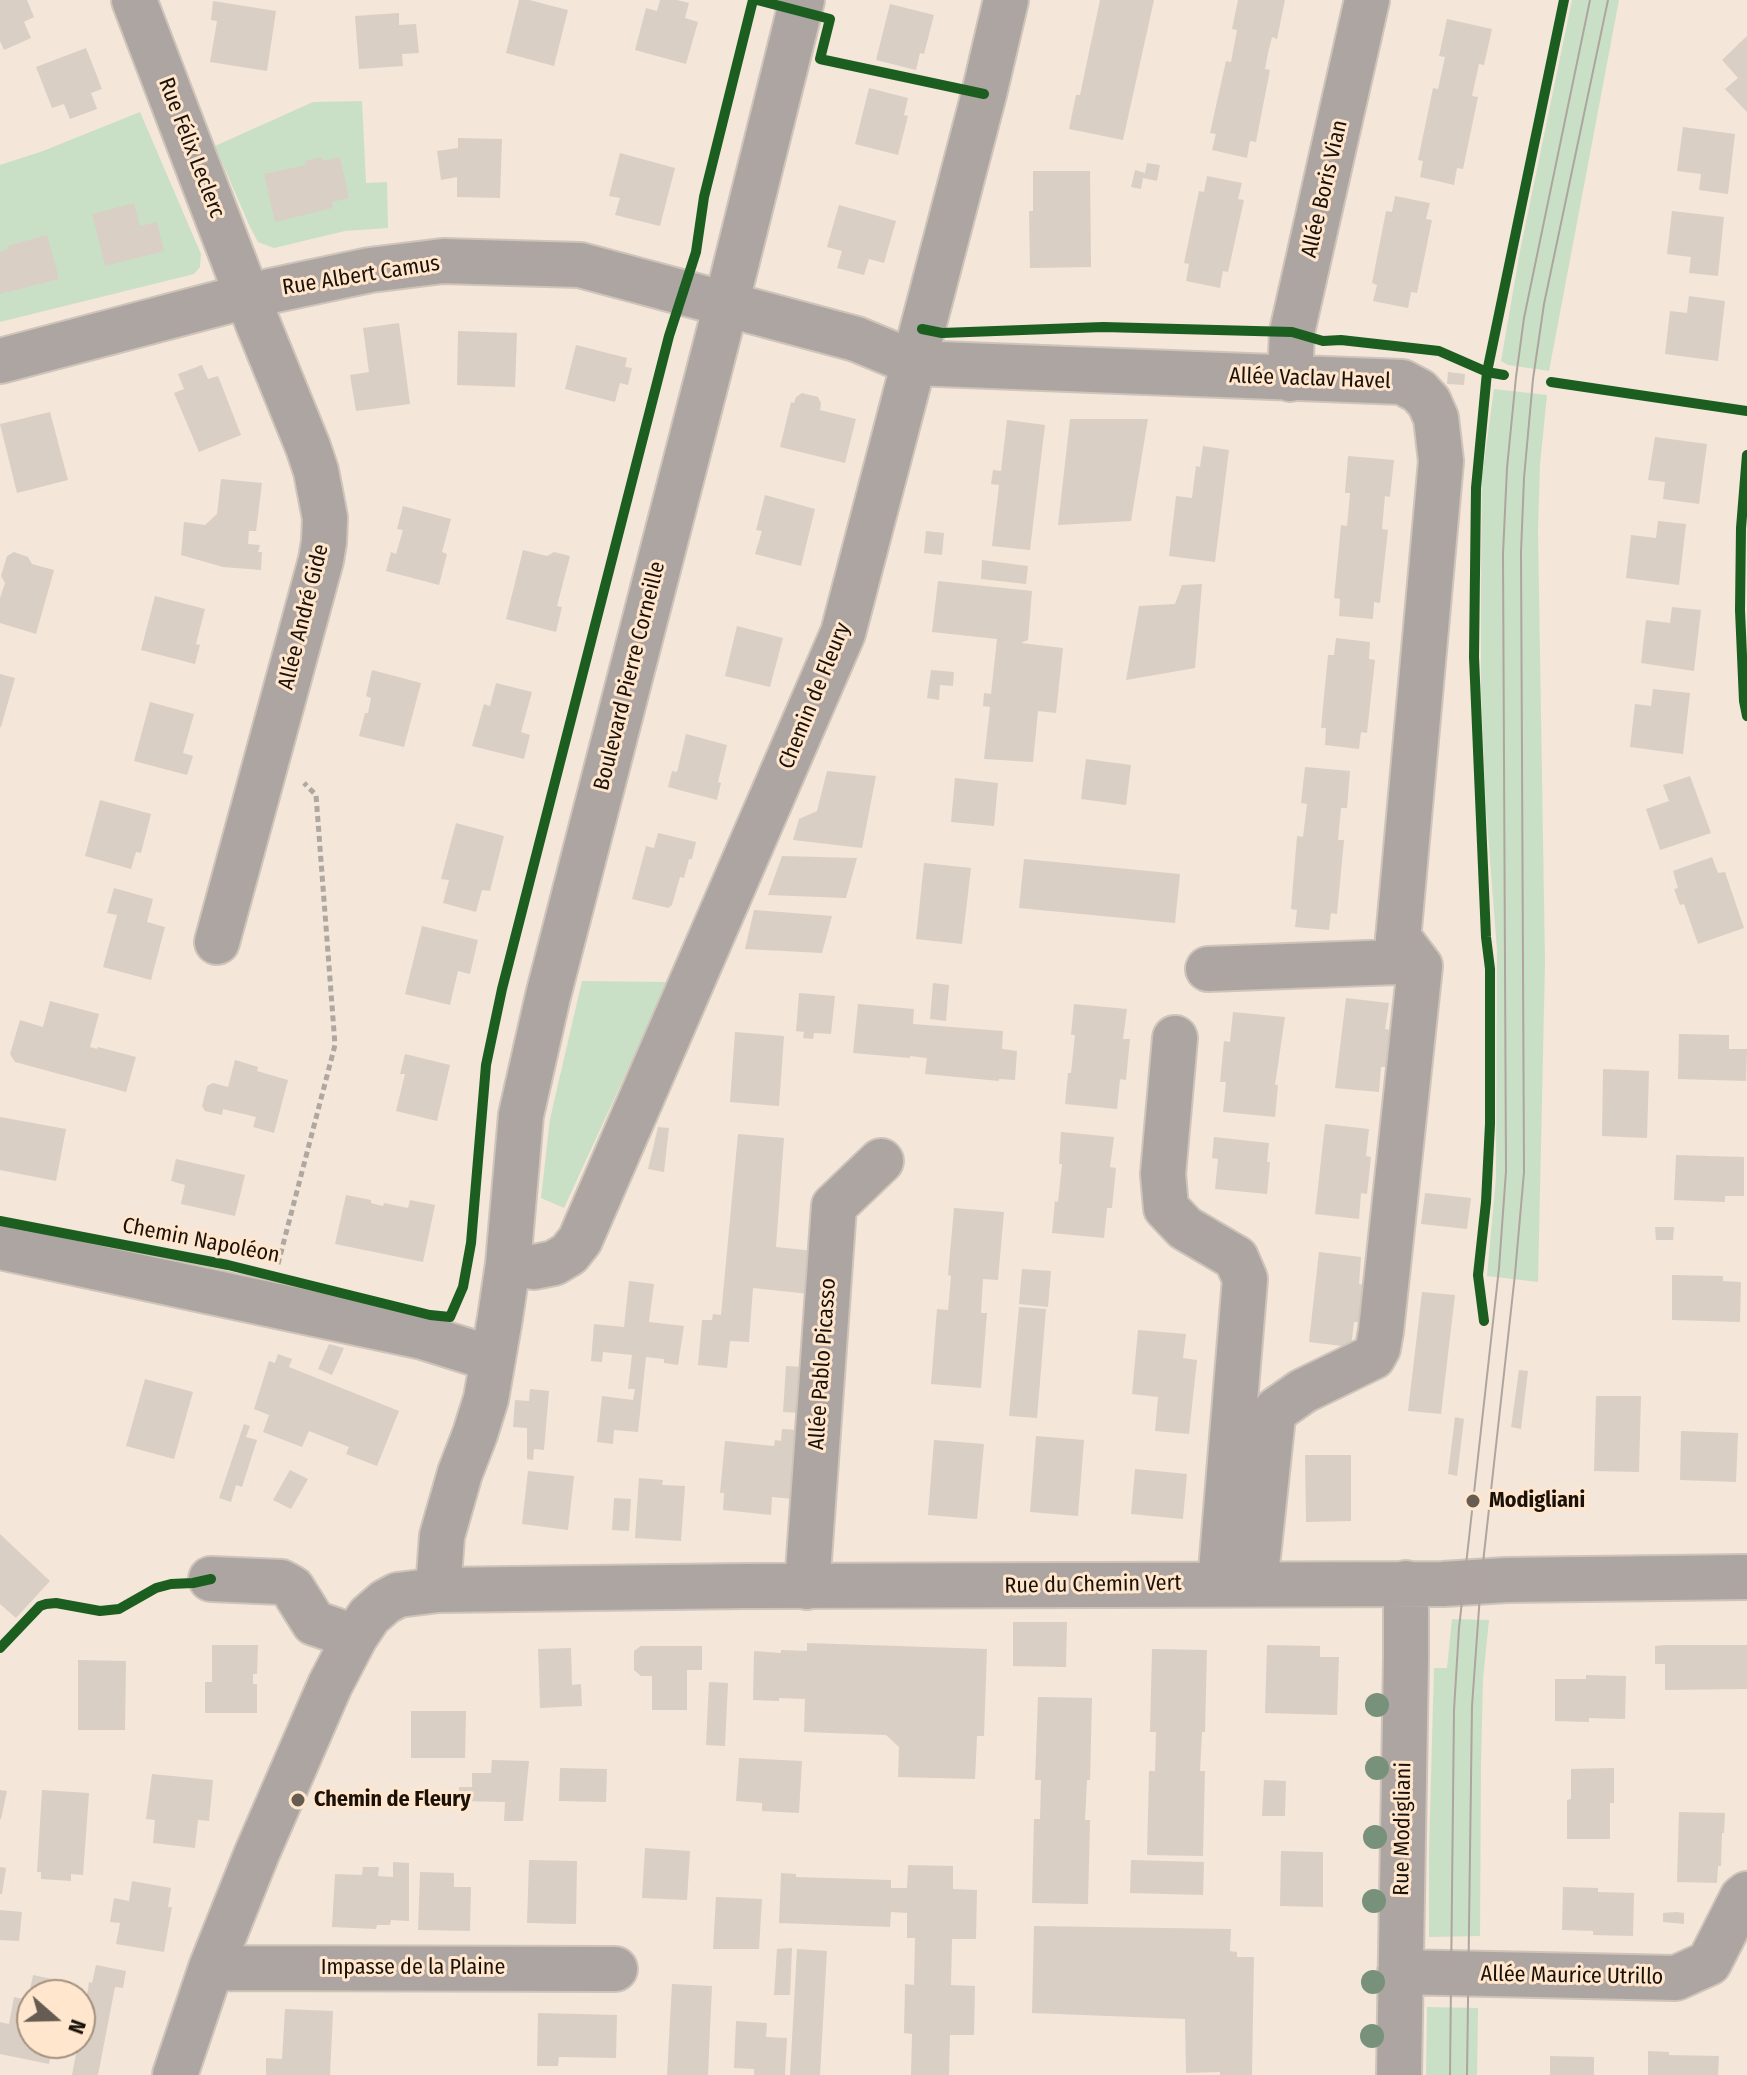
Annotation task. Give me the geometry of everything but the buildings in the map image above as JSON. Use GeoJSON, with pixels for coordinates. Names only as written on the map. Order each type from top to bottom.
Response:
{"type":"FeatureCollection","features":[{"type":"Feature","properties":{"kind":"street","name":"Rue Félix Leclerc"},"geometry":{"type":"LineString","coordinates":[[134,0],[247,296]]}},
{"type":"Feature","properties":{"kind":"street","name":"Boulevard Pierre Corneille"},"geometry":{"type":"LineString","coordinates":[[493,1359],[508,1264],[524,1100],[802,0]]}},
{"type":"Feature","properties":{"kind":"street","name":"Chemin de Fleury"},"geometry":{"type":"LineString","coordinates":[[508,1264],[534,1267],[554,1263],[569,1254],[580,1240],[843,633],[1006,0]]}},
{"type":"Feature","properties":{"kind":"street","name":"Allée Boris Vian"},"geometry":{"type":"LineString","coordinates":[[1290,379],[1292,332],[1367,0]]}},
{"type":"Feature","properties":{"kind":"street","name":"Rue Albert Camus"},"geometry":{"type":"LineString","coordinates":[[0,361],[247,296],[370,270],[443,261],[580,265],[726,305]]}},
{"type":"Feature","properties":{"kind":"street","name":"Allée André Gide"},"geometry":{"type":"LineString","coordinates":[[217,942],[278,724],[324,542],[325,518],[316,471],[247,296]]}},
{"type":"Feature","properties":{"kind":"street","name":"Allée Vaclav Havel"},"geometry":{"type":"LineString","coordinates":[[726,305],[856,339],[914,363],[1402,382],[1419,391],[1429,402],[1436,418],[1441,461],[1397,949]]}},
{"type":"Feature","properties":{"kind":"street"},"geometry":{"type":"LineString","coordinates":[[1208,969],[1397,949],[1420,966],[1378,1348],[1373,1357],[1303,1391],[1276,1410],[1238,1584]]}},
{"type":"Feature","properties":{"kind":"street"},"geometry":{"type":"LineString","coordinates":[[1175,1038],[1163,1174],[1166,1208],[1185,1228],[1236,1258],[1245,1279],[1238,1584]]}},
{"type":"Feature","properties":{"kind":"street","name":"Allée Pablo Picasso"},"geometry":{"type":"LineString","coordinates":[[807,1587],[834,1206],[881,1161]]}},
{"type":"Feature","properties":{"kind":"street","name":"Chemin Napoléon"},"geometry":{"type":"LineString","coordinates":[[0,1247],[423,1337],[493,1359]]}},
{"type":"Feature","properties":{"kind":"street"},"geometry":{"type":"LineString","coordinates":[[175,2075],[211,1968],[301,1749],[355,1637],[369,1616],[385,1602],[398,1595],[438,1590],[442,1536],[486,1399],[493,1359]]}},
{"type":"Feature","properties":{"kind":"street","name":"Rue du Chemin Vert"},"geometry":{"type":"LineString","coordinates":[[438,1590],[1406,1583],[1747,1577]]}},
{"type":"Feature","properties":{"kind":"street"},"geometry":{"type":"LineString","coordinates":[[211,1579],[281,1582],[292,1588],[314,1623],[355,1637]]}},
{"type":"Feature","properties":{"kind":"street","name":"Rue Modigliani"},"geometry":{"type":"LineString","coordinates":[[1399,2075],[1406,1583]]}},
{"type":"Feature","properties":{"kind":"street","name":"Allée Maurice Utrillo"},"geometry":{"type":"LineString","coordinates":[[1400,1972],[1676,1978],[1709,1963],[1742,1898],[1747,1894]]}},
{"type":"Feature","properties":{"kind":"street","name":"Impasse de la Plaine"},"geometry":{"type":"LineString","coordinates":[[211,1968],[615,1969]]}},
{"type":"Feature","properties":{"kind":"path"},"geometry":{"type":"LineString","coordinates":[[275,1275],[335,1045],[316,795],[295,773]]}},
{"type":"Feature","properties":{"kind":"green space"},"geometry":{"type":"Polygon","coordinates":[[[1572,0],[1619,0],[1549,371],[1508,365],[1501,361],[1520,251],[1572,0]]]}},
{"type":"Feature","properties":{"kind":"green space"},"geometry":{"type":"Polygon","coordinates":[[[362,101],[366,183],[387,182],[388,228],[345,231],[274,248],[258,242],[215,146],[313,102],[362,101]]]}},
{"type":"Feature","properties":{"kind":"green space"},"geometry":{"type":"Polygon","coordinates":[[[140,112],[201,254],[200,267],[194,274],[0,322],[0,165],[140,112]]]}},
{"type":"Feature","properties":{"kind":"green space"},"geometry":{"type":"Polygon","coordinates":[[[1494,389],[1547,395],[1538,530],[1545,962],[1538,1282],[1487,1276],[1496,1178],[1497,950],[1486,809],[1481,591],[1482,477],[1494,389]]]}},
{"type":"Feature","properties":{"kind":"green space"},"geometry":{"type":"Polygon","coordinates":[[[582,981],[668,982],[564,1208],[541,1198],[550,1119],[582,981]]]}},
{"type":"Feature","properties":{"kind":"green space"},"geometry":{"type":"Polygon","coordinates":[[[1452,1619],[1489,1620],[1483,1679],[1480,1936],[1429,1937],[1434,1668],[1447,1668],[1452,1619]]]}},
{"type":"Feature","properties":{"kind":"green space"},"geometry":{"type":"Polygon","coordinates":[[[1427,2007],[1478,2008],[1477,2075],[1426,2075],[1427,2007]]]}},
{"type":"Feature","properties":{"kind":"tram line"},"geometry":{"type":"LineString","coordinates":[[1450,2075],[1454,1710],[1459,1628],[1499,1268],[1506,1171],[1503,554],[1507,468],[1524,318],[1590,0]]}},
{"type":"Feature","properties":{"kind":"tram line"},"geometry":{"type":"LineString","coordinates":[[1467,2075],[1472,1706],[1481,1581],[1524,1172],[1521,552],[1524,478],[1544,304],[1608,0]]}},
{"type":"Feature","properties":{"kind":"cycle path"},"geometry":{"type":"LineString","coordinates":[[0,1221],[228,1265],[430,1315],[450,1317],[463,1287],[471,1243],[486,1065],[502,989],[669,336],[696,252],[704,197],[753,0]]}},
{"type":"Feature","properties":{"kind":"cycle path"},"geometry":{"type":"LineString","coordinates":[[757,0],[830,19],[820,59],[984,94]]}},
{"type":"Feature","properties":{"kind":"cycle path"},"geometry":{"type":"LineString","coordinates":[[1484,1321],[1478,1275],[1490,1124],[1490,969],[1474,657],[1476,488],[1487,372],[1564,0]]}},
{"type":"Feature","properties":{"kind":"cycle path"},"geometry":{"type":"LineString","coordinates":[[922,329],[942,333],[1103,327],[1292,332],[1323,341],[1341,340],[1439,351],[1487,372],[1504,375]]}},
{"type":"Feature","properties":{"kind":"cycle path"},"geometry":{"type":"LineString","coordinates":[[1551,382],[1747,411]]}},
{"type":"Feature","properties":{"kind":"cycle path"},"geometry":{"type":"LineString","coordinates":[[1747,455],[1741,528],[1740,610],[1747,716]]}},
{"type":"Feature","properties":{"kind":"cycle path"},"geometry":{"type":"LineString","coordinates":[[0,1648],[40,1606],[46,1604],[100,1611],[119,1609],[156,1588],[211,1579]]}},
{"type":"Feature","properties":{"kind":"place","name":"Modigliani"},"geometry":{"type":"Point","coordinates":[1473,1501]}},
{"type":"Feature","properties":{"kind":"place","name":"Chemin de Fleury"},"geometry":{"type":"Point","coordinates":[298,1800]}}]}
